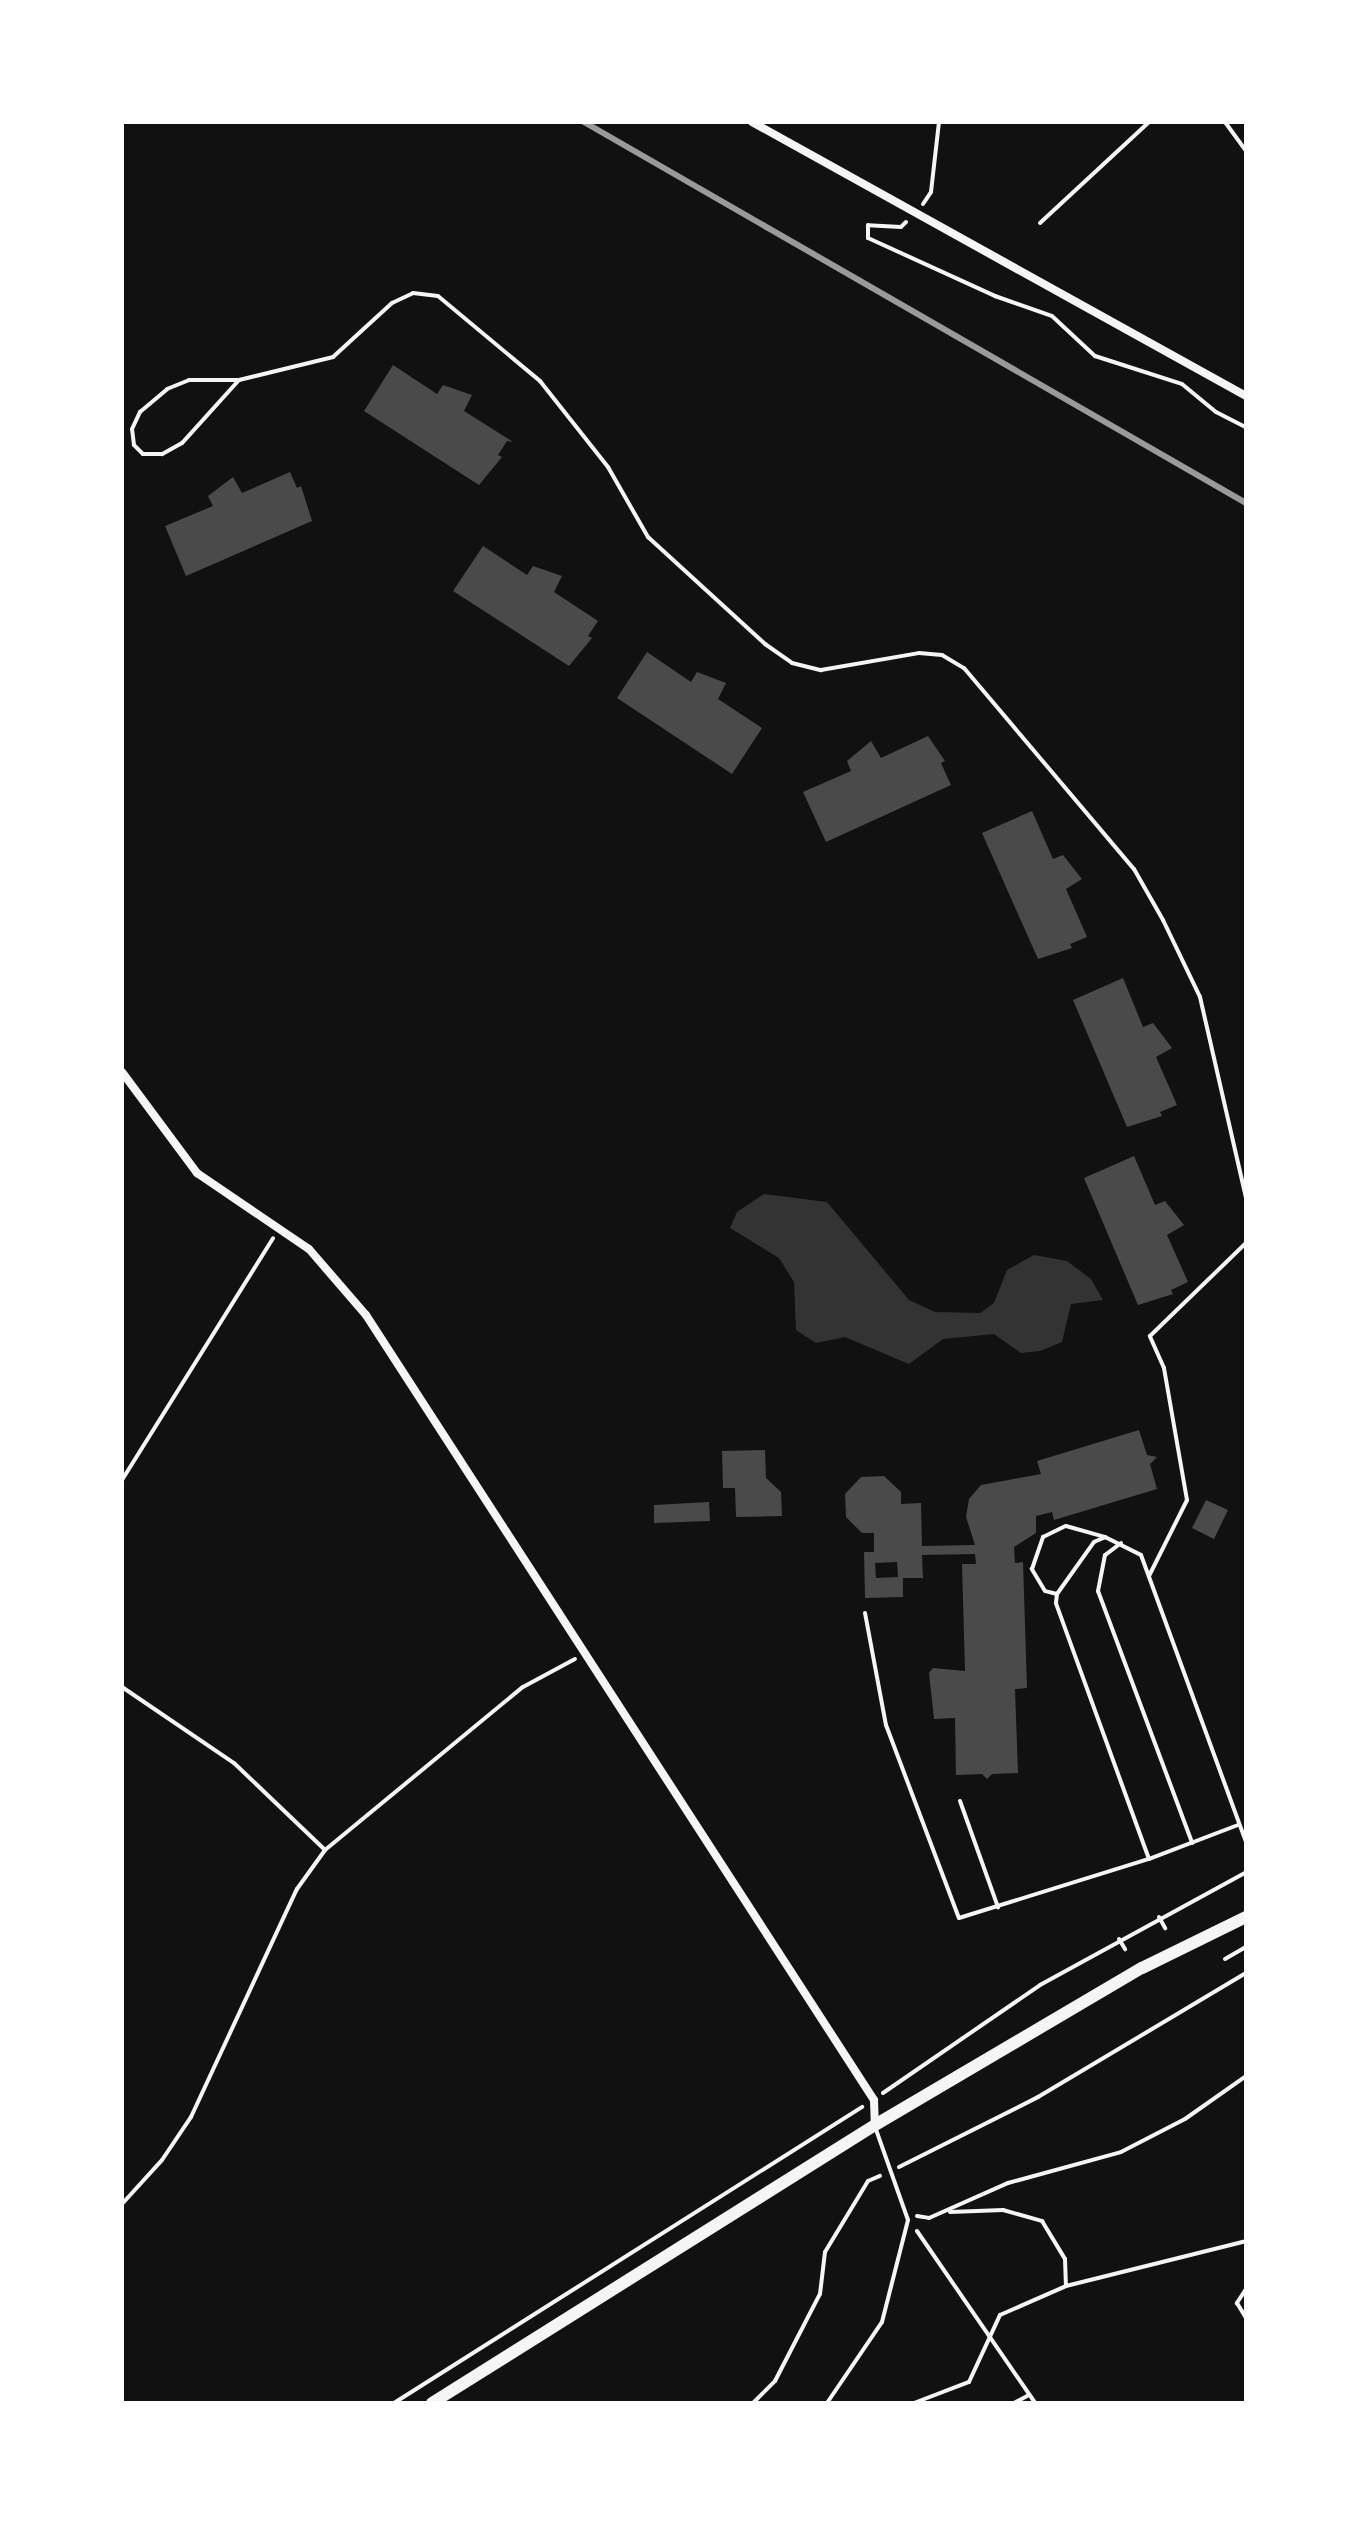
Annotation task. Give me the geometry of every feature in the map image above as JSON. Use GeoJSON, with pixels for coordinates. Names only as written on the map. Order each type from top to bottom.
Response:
{"type":"FeatureCollection","features":[{"type":"Feature","properties":{"kind":"main road"},"geometry":{"type":"LineString","coordinates":[[432,2403],[875,2125],[1142,1968],[1246,1917]]}},
{"type":"Feature","properties":{"kind":"street"},"geometry":{"type":"LineString","coordinates":[[752,122],[1044,280],[1246,396]]}},
{"type":"Feature","properties":{"kind":"street"},"geometry":{"type":"LineString","coordinates":[[122,1072],[197,1173],[309,1249],[358,1305],[588,1652],[874,2100],[875,2125]]}},
{"type":"Feature","properties":{"kind":"lane"},"geometry":{"type":"LineString","coordinates":[[239,380],[182,443],[162,454],[143,454],[134,445],[132,429],[140,412],[167,389],[189,380],[239,380],[333,357],[392,303],[413,293],[438,296],[540,381],[575,421],[648,537],[668,559],[783,657],[821,670],[919,653],[942,655],[964,668],[1125,858],[1163,920],[1200,997],[1246,1198]]}},
{"type":"Feature","properties":{"kind":"lane"},"geometry":{"type":"LineString","coordinates":[[1149,1576],[1187,1500],[1164,1368],[1150,1336],[1246,1243]]}},
{"type":"Feature","properties":{"kind":"lane"},"geometry":{"type":"LineString","coordinates":[[1057,1594],[1045,1591],[1032,1569],[1043,1537],[1066,1526],[1122,1542],[1141,1555],[1246,1842]]}},
{"type":"Feature","properties":{"kind":"lane"},"geometry":{"type":"LineString","coordinates":[[1057,1594],[1087,1549],[1105,1537]]}},
{"type":"Feature","properties":{"kind":"lane"},"geometry":{"type":"LineString","coordinates":[[1122,1542],[1105,1555],[1098,1591],[1192,1843]]}},
{"type":"Feature","properties":{"kind":"lane"},"geometry":{"type":"LineString","coordinates":[[1057,1594],[1149,1859]]}},
{"type":"Feature","properties":{"kind":"lane"},"geometry":{"type":"LineString","coordinates":[[865,1613],[886,1725],[959,1918],[1149,1859],[1238,1825]]}},
{"type":"Feature","properties":{"kind":"lane"},"geometry":{"type":"LineString","coordinates":[[960,1801],[998,1907]]}},
{"type":"Feature","properties":{"kind":"lane"},"geometry":{"type":"LineString","coordinates":[[827,2403],[882,2322],[908,2220],[875,2125]]}},
{"type":"Feature","properties":{"kind":"path"},"geometry":{"type":"LineString","coordinates":[[939,122],[931,192],[901,227],[868,225],[868,238],[995,296],[1052,316],[1095,356],[1182,384],[1216,412],[1246,427]]}},
{"type":"Feature","properties":{"kind":"path"},"geometry":{"type":"LineString","coordinates":[[1040,223],[1149,122]]}},
{"type":"Feature","properties":{"kind":"path"},"geometry":{"type":"LineString","coordinates":[[1225,122],[1246,151]]}},
{"type":"Feature","properties":{"kind":"path"},"geometry":{"type":"LineString","coordinates":[[122,1480],[278,1230]]}},
{"type":"Feature","properties":{"kind":"path"},"geometry":{"type":"LineString","coordinates":[[122,2204],[162,2160],[191,2117],[297,1889],[325,1850],[523,1687],[588,1652]]}},
{"type":"Feature","properties":{"kind":"path"},"geometry":{"type":"LineString","coordinates":[[122,1687],[234,1763],[325,1850]]}},
{"type":"Feature","properties":{"kind":"path"},"geometry":{"type":"LineString","coordinates":[[394,2403],[874,2100],[969,2030],[1119,1939],[1246,1872]]}},
{"type":"Feature","properties":{"kind":"path"},"geometry":{"type":"LineString","coordinates":[[1159,1917],[1165,1928]]}},
{"type":"Feature","properties":{"kind":"path"},"geometry":{"type":"LineString","coordinates":[[1119,1939],[1125,1949]]}},
{"type":"Feature","properties":{"kind":"path"},"geometry":{"type":"LineString","coordinates":[[1225,1959],[1246,1947]]}},
{"type":"Feature","properties":{"kind":"path"},"geometry":{"type":"LineString","coordinates":[[753,2403],[775,2381],[820,2294],[825,2252],[868,2181],[1038,2097],[1246,1973]]}},
{"type":"Feature","properties":{"kind":"path"},"geometry":{"type":"LineString","coordinates":[[1066,2286],[1065,2259],[1042,2221],[1003,2210],[945,2212],[1008,2183],[1121,2152],[1185,2119],[1246,2076]]}},
{"type":"Feature","properties":{"kind":"path"},"geometry":{"type":"LineString","coordinates":[[908,2220],[1035,2403]]}},
{"type":"Feature","properties":{"kind":"path"},"geometry":{"type":"LineString","coordinates":[[914,2403],[969,2382],[1000,2315],[1066,2286],[1246,2241]]}},
{"type":"Feature","properties":{"kind":"path"},"geometry":{"type":"LineString","coordinates":[[1246,2289],[1237,2303],[1246,2318]]}},
{"type":"Feature","properties":{"kind":"path"},"geometry":{"type":"LineString","coordinates":[[1014,2403],[1030,2395]]}},
{"type":"Feature","properties":{"kind":"shaded area"},"geometry":{"type":"Polygon","coordinates":[[[764,1194],[827,1202],[909,1300],[935,1312],[980,1313],[994,1303],[1007,1270],[1034,1255],[1067,1261],[1091,1279],[1103,1300],[1071,1304],[1062,1342],[1040,1351],[1021,1353],[994,1334],[943,1339],[909,1364],[845,1337],[816,1343],[796,1330],[794,1282],[779,1258],[730,1228],[737,1212],[764,1194]]]}},
{"type":"Feature","properties":{"kind":"building"},"geometry":{"type":"Polygon","coordinates":[[[393,365],[437,394],[443,385],[472,395],[464,411],[513,442],[507,441],[498,455],[502,457],[479,485],[364,411],[393,365]]]}},
{"type":"Feature","properties":{"kind":"building"},"geometry":{"type":"Polygon","coordinates":[[[290,472],[297,488],[301,486],[312,521],[186,576],[165,526],[213,506],[208,496],[233,477],[242,493],[290,472]]]}},
{"type":"Feature","properties":{"kind":"building"},"geometry":{"type":"Polygon","coordinates":[[[483,546],[527,575],[533,566],[562,576],[554,592],[598,621],[588,636],[592,638],[569,666],[453,591],[483,546]]]}},
{"type":"Feature","properties":{"kind":"building"},"geometry":{"type":"Polygon","coordinates":[[[647,652],[691,682],[697,672],[726,683],[718,699],[762,728],[732,774],[617,698],[647,652]]]}},
{"type":"Feature","properties":{"kind":"building"},"geometry":{"type":"Polygon","coordinates":[[[928,736],[945,761],[941,763],[951,785],[826,842],[803,792],[851,771],[847,761],[871,741],[881,758],[928,736]]]}},
{"type":"Feature","properties":{"kind":"building"},"geometry":{"type":"Polygon","coordinates":[[[1032,811],[1053,859],[1063,855],[1082,879],[1066,889],[1087,937],[1070,944],[1072,948],[1038,959],[982,833],[1032,811]]]}},
{"type":"Feature","properties":{"kind":"building"},"geometry":{"type":"Polygon","coordinates":[[[1123,978],[1143,1027],[1153,1023],[1172,1048],[1156,1057],[1177,1105],[1160,1112],[1162,1116],[1127,1127],[1073,1000],[1123,978]]]}},
{"type":"Feature","properties":{"kind":"building"},"geometry":{"type":"Polygon","coordinates":[[[1134,1156],[1155,1205],[1165,1201],[1184,1225],[1167,1235],[1188,1282],[1171,1290],[1173,1294],[1138,1305],[1084,1178],[1134,1156]]]}},
{"type":"Feature","properties":{"kind":"building"},"geometry":{"type":"Polygon","coordinates":[[[1139,1430],[1147,1455],[1157,1457],[1150,1464],[1157,1489],[1054,1520],[1052,1512],[1036,1516],[1036,1533],[1014,1547],[1015,1563],[1023,1562],[1027,1688],[1015,1689],[1018,1773],[992,1774],[987,1779],[982,1774],[956,1775],[955,1718],[934,1719],[929,1673],[933,1668],[965,1671],[962,1564],[976,1564],[975,1554],[922,1555],[923,1578],[903,1578],[903,1597],[865,1598],[864,1552],[874,1552],[874,1533],[862,1533],[846,1517],[845,1494],[861,1477],[884,1476],[901,1492],[901,1504],[921,1503],[922,1546],[975,1545],[966,1517],[969,1499],[981,1485],[1041,1474],[1037,1461],[1139,1430]],[[897,1562],[875,1563],[876,1578],[898,1577],[897,1562]]]}},
{"type":"Feature","properties":{"kind":"building"},"geometry":{"type":"Polygon","coordinates":[[[765,1450],[766,1478],[781,1492],[782,1516],[736,1517],[735,1488],[723,1488],[722,1451],[765,1450]]]}},
{"type":"Feature","properties":{"kind":"building"},"geometry":{"type":"Polygon","coordinates":[[[1206,1500],[1228,1510],[1214,1539],[1192,1528],[1206,1500]]]}},
{"type":"Feature","properties":{"kind":"building"},"geometry":{"type":"Polygon","coordinates":[[[709,1502],[710,1521],[654,1523],[654,1505],[709,1502]]]}},
{"type":"Feature","properties":{"kind":"railway"},"geometry":{"type":"LineString","coordinates":[[584,122],[1246,503]]}}]}
